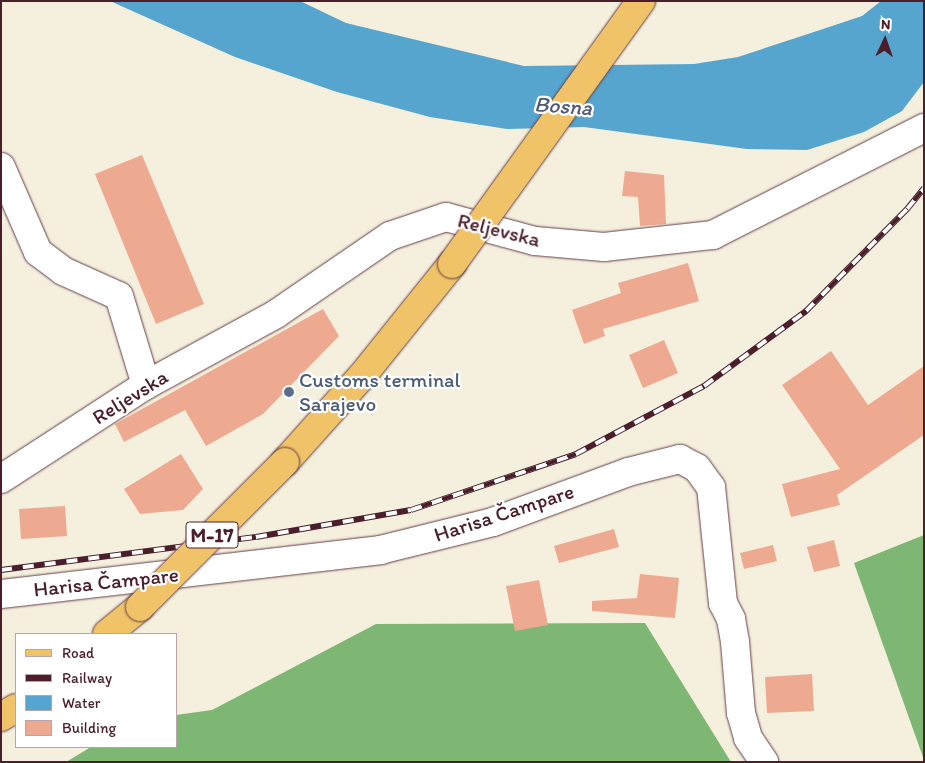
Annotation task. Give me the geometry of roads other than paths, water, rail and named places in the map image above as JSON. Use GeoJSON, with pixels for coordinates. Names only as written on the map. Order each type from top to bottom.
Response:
{"type":"FeatureCollection","features":[{"type":"Feature","properties":{"kind":"main road","name":"M-17"},"geometry":{"type":"LineString","coordinates":[[108,633],[140,607],[284,462],[362,376],[452,264],[641,1]]}},
{"type":"Feature","properties":{"kind":"main road"},"geometry":{"type":"LineString","coordinates":[[1,717],[15,709]]}},
{"type":"Feature","properties":{"kind":"street","name":"Reljevska"},"geometry":{"type":"LineString","coordinates":[[1,479],[146,385],[276,314],[390,236],[446,218],[535,242],[604,247],[713,235],[924,128]]}},
{"type":"Feature","properties":{"kind":"street"},"geometry":{"type":"LineString","coordinates":[[1,167],[38,252],[63,271],[119,296],[146,385]]}},
{"type":"Feature","properties":{"kind":"street","name":"Harisa Čampare"},"geometry":{"type":"LineString","coordinates":[[1,594],[380,550],[492,522],[628,472],[680,459],[697,468],[710,486],[723,603],[731,619],[735,642],[742,713],[748,738],[764,762]]}},
{"type":"Feature","properties":{"kind":"water","name":"Bosna"},"geometry":{"type":"Polygon","coordinates":[[[110,1],[300,1],[346,23],[524,66],[694,64],[738,57],[862,16],[881,1],[924,1],[924,82],[902,111],[864,132],[807,150],[747,149],[584,127],[507,129],[430,117],[337,92],[235,57],[110,1]]]}},
{"type":"Feature","properties":{"kind":"railway"},"geometry":{"type":"LineString","coordinates":[[1,570],[256,537],[411,510],[576,454],[704,386],[806,311],[907,209],[924,188]]}},
{"type":"Feature","properties":{"kind":"place","name":"Customs terminal Sarajevo"},"geometry":{"type":"Point","coordinates":[289,392]}}]}
